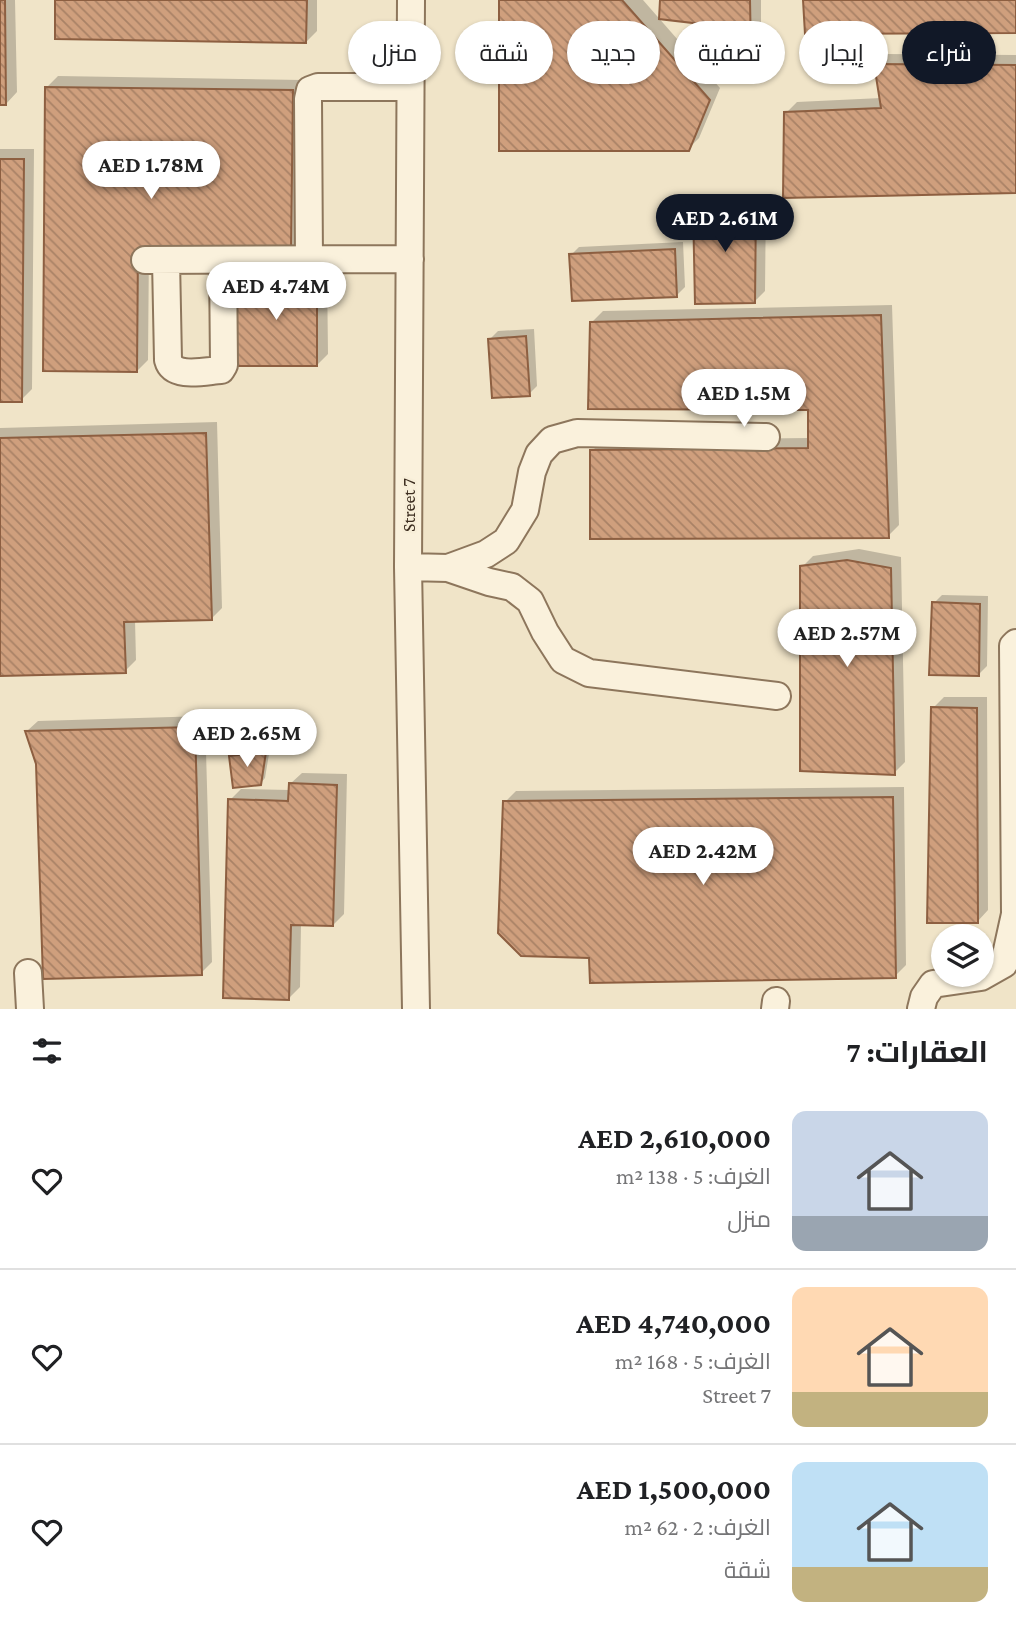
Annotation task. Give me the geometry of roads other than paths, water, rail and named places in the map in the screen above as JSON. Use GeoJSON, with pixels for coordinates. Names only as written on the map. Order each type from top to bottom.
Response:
{"type":"FeatureCollection","features":[{"type":"Feature","properties":{"kind":"street","name":"Street 7"},"geometry":{"type":"LineString","coordinates":[[411,0],[408,567],[416,1009]]}},
{"type":"Feature","properties":{"kind":"street"},"geometry":{"type":"LineString","coordinates":[[309,260],[308,94],[317,87],[410,87]]}},
{"type":"Feature","properties":{"kind":"street"},"geometry":{"type":"LineString","coordinates":[[223,260],[225,366],[221,370],[181,372],[168,365],[155,260],[410,259]]}},
{"type":"Feature","properties":{"kind":"street"},"geometry":{"type":"LineString","coordinates":[[449,568],[486,554],[506,541],[525,510],[532,472],[539,454],[552,440],[577,433],[766,437]]}},
{"type":"Feature","properties":{"kind":"street"},"geometry":{"type":"LineString","coordinates":[[408,567],[449,568],[512,587],[530,601],[563,660],[589,673],[777,696]]}},
{"type":"Feature","properties":{"kind":"street"},"geometry":{"type":"LineString","coordinates":[[921,1009],[924,997],[933,984],[981,976],[1004,964],[1014,934],[1013,646],[1016,643]]}},
{"type":"Feature","properties":{"kind":"street"},"geometry":{"type":"LineString","coordinates":[[28,973],[30,1009]]}}]}
